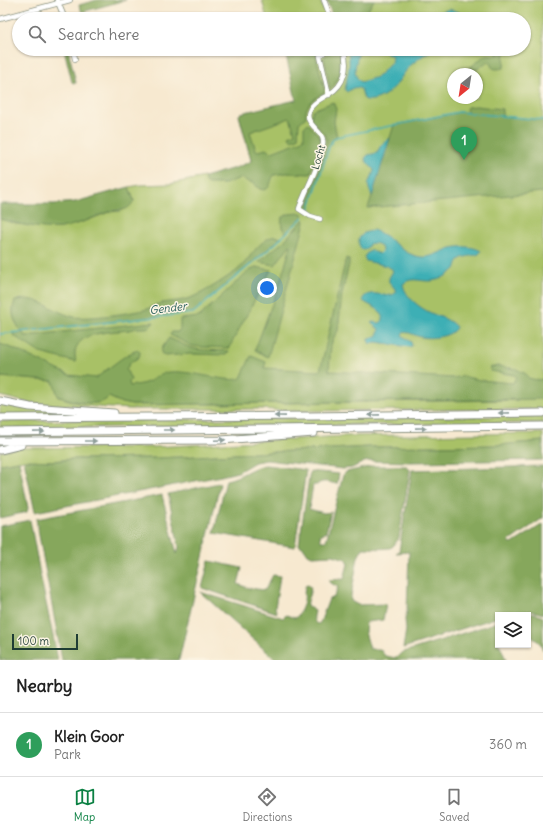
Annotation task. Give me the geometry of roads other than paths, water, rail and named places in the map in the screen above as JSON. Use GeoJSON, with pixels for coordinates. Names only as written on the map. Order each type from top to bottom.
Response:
{"type":"FeatureCollection","features":[{"type":"Feature","properties":{"kind":"highway"},"geometry":{"type":"LineString","coordinates":[[0,400],[30,407],[102,412],[140,417]]}},
{"type":"Feature","properties":{"kind":"highway"},"geometry":{"type":"LineString","coordinates":[[0,418],[543,413]]}},
{"type":"Feature","properties":{"kind":"highway"},"geometry":{"type":"LineString","coordinates":[[0,432],[543,426]]}},
{"type":"Feature","properties":{"kind":"highway"},"geometry":{"type":"LineString","coordinates":[[0,441],[221,440],[308,434],[340,429]]}},
{"type":"Feature","properties":{"kind":"highway"},"geometry":{"type":"LineString","coordinates":[[0,450],[18,445],[52,441]]}},
{"type":"Feature","properties":{"kind":"street"},"geometry":{"type":"LineString","coordinates":[[24,12],[70,0]]}},
{"type":"Feature","properties":{"kind":"street"},"geometry":{"type":"LineString","coordinates":[[324,0],[328,12]]}},
{"type":"Feature","properties":{"kind":"street"},"geometry":{"type":"LineString","coordinates":[[58,2],[62,12]]}},
{"type":"Feature","properties":{"kind":"street"},"geometry":{"type":"LineString","coordinates":[[0,19],[12,15]]}},
{"type":"Feature","properties":{"kind":"street"},"geometry":{"type":"LineString","coordinates":[[320,56],[329,94]]}},
{"type":"Feature","properties":{"kind":"street","name":"Locht"},"geometry":{"type":"LineString","coordinates":[[320,219],[310,216],[299,208],[313,175],[324,142],[322,136],[310,123],[308,115],[315,102],[329,94],[340,84],[345,74],[345,56]]}},
{"type":"Feature","properties":{"kind":"water"},"geometry":{"type":"Polygon","coordinates":[[[449,9],[459,12],[441,12],[449,9]]]}},
{"type":"Feature","properties":{"kind":"water"},"geometry":{"type":"Polygon","coordinates":[[[348,56],[358,56],[355,71],[361,82],[377,77],[391,63],[392,56],[422,56],[411,65],[390,91],[382,97],[372,100],[364,99],[361,89],[354,88],[347,92],[345,90],[349,70],[348,56]]]}},
{"type":"Feature","properties":{"kind":"water"},"geometry":{"type":"Polygon","coordinates":[[[390,138],[372,196],[368,184],[374,170],[365,158],[368,155],[377,153],[381,145],[390,138]]]}},
{"type":"Feature","properties":{"kind":"water"},"geometry":{"type":"Polygon","coordinates":[[[373,230],[385,236],[408,253],[421,257],[458,247],[470,247],[481,251],[479,254],[459,260],[455,269],[441,278],[432,281],[410,280],[403,284],[404,289],[414,302],[427,311],[451,322],[456,327],[451,333],[430,338],[403,333],[402,335],[411,342],[412,346],[409,347],[376,342],[370,344],[368,340],[376,336],[379,332],[379,329],[371,323],[380,323],[383,320],[383,316],[379,311],[363,301],[363,298],[371,294],[390,295],[397,291],[389,282],[389,278],[393,271],[392,269],[387,266],[366,261],[364,257],[371,250],[379,254],[382,251],[380,245],[376,243],[369,244],[367,249],[364,250],[361,249],[359,245],[359,238],[364,233],[373,230]]]}},
{"type":"Feature","properties":{"kind":"waterway","name":"Gender"},"geometry":{"type":"LineString","coordinates":[[309,210],[329,147],[336,137],[459,112],[543,120]]}},
{"type":"Feature","properties":{"kind":"waterway","name":"Gender"},"geometry":{"type":"LineString","coordinates":[[0,334],[193,313],[275,244],[303,217]]}},
{"type":"Feature","properties":{"kind":"place","name":"Klein Goor"},"geometry":{"type":"Point","coordinates":[464,160]}}]}
